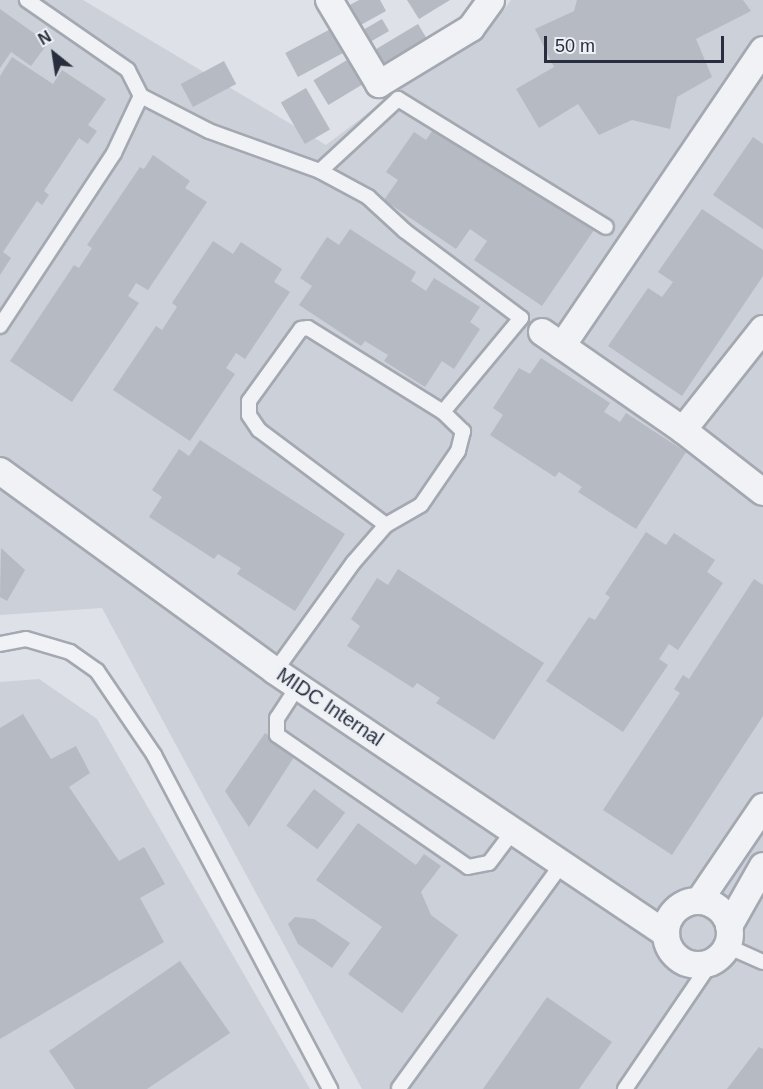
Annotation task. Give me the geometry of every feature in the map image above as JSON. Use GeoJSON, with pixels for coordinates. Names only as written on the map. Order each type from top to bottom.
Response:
{"type":"FeatureCollection","features":[{"type":"Feature","properties":{"kind":"street"},"geometry":{"type":"LineString","coordinates":[[329,0],[379,84],[471,28],[491,0]]}},
{"type":"Feature","properties":{"kind":"street"},"geometry":{"type":"LineString","coordinates":[[763,50],[552,339],[683,430],[763,492]]}},
{"type":"Feature","properties":{"kind":"street"},"geometry":{"type":"LineString","coordinates":[[683,430],[763,329]]}},
{"type":"Feature","properties":{"kind":"street","name":"MIDC Internal"},"geometry":{"type":"LineString","coordinates":[[0,471],[275,671],[666,934]]}},
{"type":"Feature","properties":{"kind":"street"},"geometry":{"type":"LineString","coordinates":[[699,901],[763,807]]}},
{"type":"Feature","properties":{"kind":"street"},"geometry":{"type":"LineString","coordinates":[[723,944],[718,908],[699,901],[688,902],[672,914],[666,934],[674,954],[682,960],[702,964],[723,944],[763,866]]}},
{"type":"Feature","properties":{"kind":"lane"},"geometry":{"type":"LineString","coordinates":[[27,0],[128,70],[141,96],[208,131],[320,171],[368,197],[405,231],[521,318],[443,412]]}},
{"type":"Feature","properties":{"kind":"lane"},"geometry":{"type":"LineString","coordinates":[[0,326],[114,153],[141,96]]}},
{"type":"Feature","properties":{"kind":"lane"},"geometry":{"type":"LineString","coordinates":[[320,171],[398,99],[606,227]]}},
{"type":"Feature","properties":{"kind":"lane"},"geometry":{"type":"LineString","coordinates":[[275,671],[353,563],[386,525],[421,505],[458,451],[463,431],[443,412],[308,328],[301,329],[249,401],[249,415],[260,430],[386,525]]}},
{"type":"Feature","properties":{"kind":"lane"},"geometry":{"type":"LineString","coordinates":[[0,644],[26,639],[70,652],[97,671],[154,755],[330,1089]]}},
{"type":"Feature","properties":{"kind":"lane"},"geometry":{"type":"LineString","coordinates":[[298,686],[277,718],[277,735],[468,867],[489,863],[513,832]]}},
{"type":"Feature","properties":{"kind":"lane"},"geometry":{"type":"LineString","coordinates":[[399,1088],[561,865]]}},
{"type":"Feature","properties":{"kind":"lane"},"geometry":{"type":"LineString","coordinates":[[625,1089],[723,944],[763,962]]}},
{"type":"Feature","properties":{"kind":"shaded area"},"geometry":{"type":"Polygon","coordinates":[[[0,0],[83,0],[326,145],[504,10],[511,0],[763,0],[763,1089],[362,1089],[102,608],[0,615],[0,0]]]}},
{"type":"Feature","properties":{"kind":"shaded area"},"geometry":{"type":"Polygon","coordinates":[[[39,679],[97,719],[310,1089],[0,1089],[0,682],[39,679]]]}},
{"type":"Feature","properties":{"kind":"building"},"geometry":{"type":"Polygon","coordinates":[[[359,0],[380,0],[386,11],[348,32],[337,12],[359,0]]]}},
{"type":"Feature","properties":{"kind":"building"},"geometry":{"type":"Polygon","coordinates":[[[407,0],[450,0],[419,19],[407,0]]]}},
{"type":"Feature","properties":{"kind":"building"},"geometry":{"type":"Polygon","coordinates":[[[577,0],[743,0],[751,11],[696,39],[712,77],[677,97],[670,129],[632,120],[599,135],[578,104],[539,128],[516,89],[554,67],[535,29],[574,11],[577,0]]]}},
{"type":"Feature","properties":{"kind":"building"},"geometry":{"type":"Polygon","coordinates":[[[0,9],[48,43],[31,66],[11,52],[0,68],[0,9]]]}},
{"type":"Feature","properties":{"kind":"building"},"geometry":{"type":"Polygon","coordinates":[[[382,19],[389,31],[361,47],[354,35],[382,19]]]}},
{"type":"Feature","properties":{"kind":"building"},"geometry":{"type":"Polygon","coordinates":[[[340,24],[353,48],[298,77],[285,53],[340,24]]]}},
{"type":"Feature","properties":{"kind":"building"},"geometry":{"type":"Polygon","coordinates":[[[418,24],[429,42],[383,69],[373,51],[418,24]]]}},
{"type":"Feature","properties":{"kind":"building"},"geometry":{"type":"Polygon","coordinates":[[[12,57],[53,84],[62,70],[106,99],[88,125],[97,131],[88,144],[79,138],[44,191],[49,195],[42,205],[37,201],[3,252],[11,258],[0,275],[0,76],[12,57]]]}},
{"type":"Feature","properties":{"kind":"building"},"geometry":{"type":"Polygon","coordinates":[[[352,57],[367,82],[328,105],[313,80],[352,57]]]}},
{"type":"Feature","properties":{"kind":"building"},"geometry":{"type":"Polygon","coordinates":[[[224,61],[236,84],[193,107],[181,84],[224,61]]]}},
{"type":"Feature","properties":{"kind":"building"},"geometry":{"type":"Polygon","coordinates":[[[306,88],[330,130],[305,144],[281,102],[306,88]]]}},
{"type":"Feature","properties":{"kind":"building"},"geometry":{"type":"Polygon","coordinates":[[[437,124],[594,230],[542,306],[474,260],[487,241],[470,229],[456,249],[384,200],[398,180],[386,172],[414,132],[426,140],[437,124]]]}},
{"type":"Feature","properties":{"kind":"building"},"geometry":{"type":"Polygon","coordinates":[[[753,137],[763,144],[763,229],[713,195],[753,137]]]}},
{"type":"Feature","properties":{"kind":"building"},"geometry":{"type":"Polygon","coordinates":[[[153,155],[190,181],[185,188],[207,202],[148,290],[136,283],[128,296],[139,303],[72,402],[10,361],[74,265],[79,268],[92,248],[87,245],[140,167],[144,169],[153,155]]]}},
{"type":"Feature","properties":{"kind":"building"},"geometry":{"type":"Polygon","coordinates":[[[702,209],[763,250],[763,276],[682,396],[608,346],[648,288],[662,297],[673,282],[658,272],[702,209]]]}},
{"type":"Feature","properties":{"kind":"building"},"geometry":{"type":"Polygon","coordinates":[[[350,229],[416,272],[411,281],[426,291],[434,278],[480,307],[470,322],[480,329],[454,369],[442,361],[425,387],[384,361],[388,355],[365,341],[361,346],[299,305],[312,286],[300,278],[327,237],[339,245],[350,229]]]}},
{"type":"Feature","properties":{"kind":"building"},"geometry":{"type":"Polygon","coordinates":[[[213,241],[233,254],[241,242],[282,269],[274,282],[290,292],[245,359],[236,353],[226,368],[235,374],[190,441],[113,390],[156,326],[162,330],[177,307],[172,303],[213,241]]]}},
{"type":"Feature","properties":{"kind":"building"},"geometry":{"type":"Polygon","coordinates":[[[541,358],[610,403],[604,412],[620,422],[626,413],[686,452],[636,529],[578,492],[582,487],[559,472],[555,477],[490,435],[503,415],[493,408],[519,368],[530,374],[541,358]]]}},
{"type":"Feature","properties":{"kind":"building"},"geometry":{"type":"Polygon","coordinates":[[[200,440],[345,534],[295,611],[237,574],[241,568],[218,554],[214,559],[149,517],[162,497],[152,490],[179,449],[189,456],[200,440]]]}},
{"type":"Feature","properties":{"kind":"building"},"geometry":{"type":"Polygon","coordinates":[[[646,532],[666,545],[674,533],[715,560],[707,572],[723,583],[678,650],[669,644],[659,659],[668,665],[623,732],[546,681],[589,617],[595,620],[610,597],[605,594],[646,532]]]}},
{"type":"Feature","properties":{"kind":"building"},"geometry":{"type":"Polygon","coordinates":[[[1,548],[25,570],[7,601],[0,597],[1,548]]]}},
{"type":"Feature","properties":{"kind":"building"},"geometry":{"type":"Polygon","coordinates":[[[398,569],[544,663],[494,740],[436,703],[440,698],[417,683],[413,688],[347,646],[360,626],[351,619],[377,578],[388,585],[398,569]]]}},
{"type":"Feature","properties":{"kind":"building"},"geometry":{"type":"Polygon","coordinates":[[[754,579],[763,585],[763,716],[672,855],[603,810],[680,693],[674,689],[683,675],[689,679],[754,579]]]}},
{"type":"Feature","properties":{"kind":"building"},"geometry":{"type":"Polygon","coordinates":[[[23,714],[51,759],[76,746],[90,773],[69,787],[119,861],[144,847],[165,884],[140,898],[164,942],[0,1039],[0,728],[23,714]]]}},
{"type":"Feature","properties":{"kind":"building"},"geometry":{"type":"Polygon","coordinates":[[[265,733],[296,754],[249,827],[225,791],[265,733]]]}},
{"type":"Feature","properties":{"kind":"building"},"geometry":{"type":"Polygon","coordinates":[[[314,789],[345,812],[317,849],[286,826],[314,789]]]}},
{"type":"Feature","properties":{"kind":"building"},"geometry":{"type":"Polygon","coordinates":[[[358,823],[416,865],[424,854],[441,866],[421,892],[431,915],[458,935],[402,1013],[348,974],[382,927],[316,880],[358,823]]]}},
{"type":"Feature","properties":{"kind":"building"},"geometry":{"type":"Polygon","coordinates":[[[295,917],[314,919],[350,943],[332,968],[298,944],[288,924],[295,917]]]}},
{"type":"Feature","properties":{"kind":"building"},"geometry":{"type":"Polygon","coordinates":[[[180,961],[230,1033],[147,1089],[75,1089],[49,1051],[180,961]]]}},
{"type":"Feature","properties":{"kind":"building"},"geometry":{"type":"Polygon","coordinates":[[[547,997],[612,1042],[579,1089],[483,1089],[547,997]]]}},
{"type":"Feature","properties":{"kind":"building"},"geometry":{"type":"Polygon","coordinates":[[[759,1047],[763,1049],[763,1089],[727,1089],[759,1047]]]}}]}
